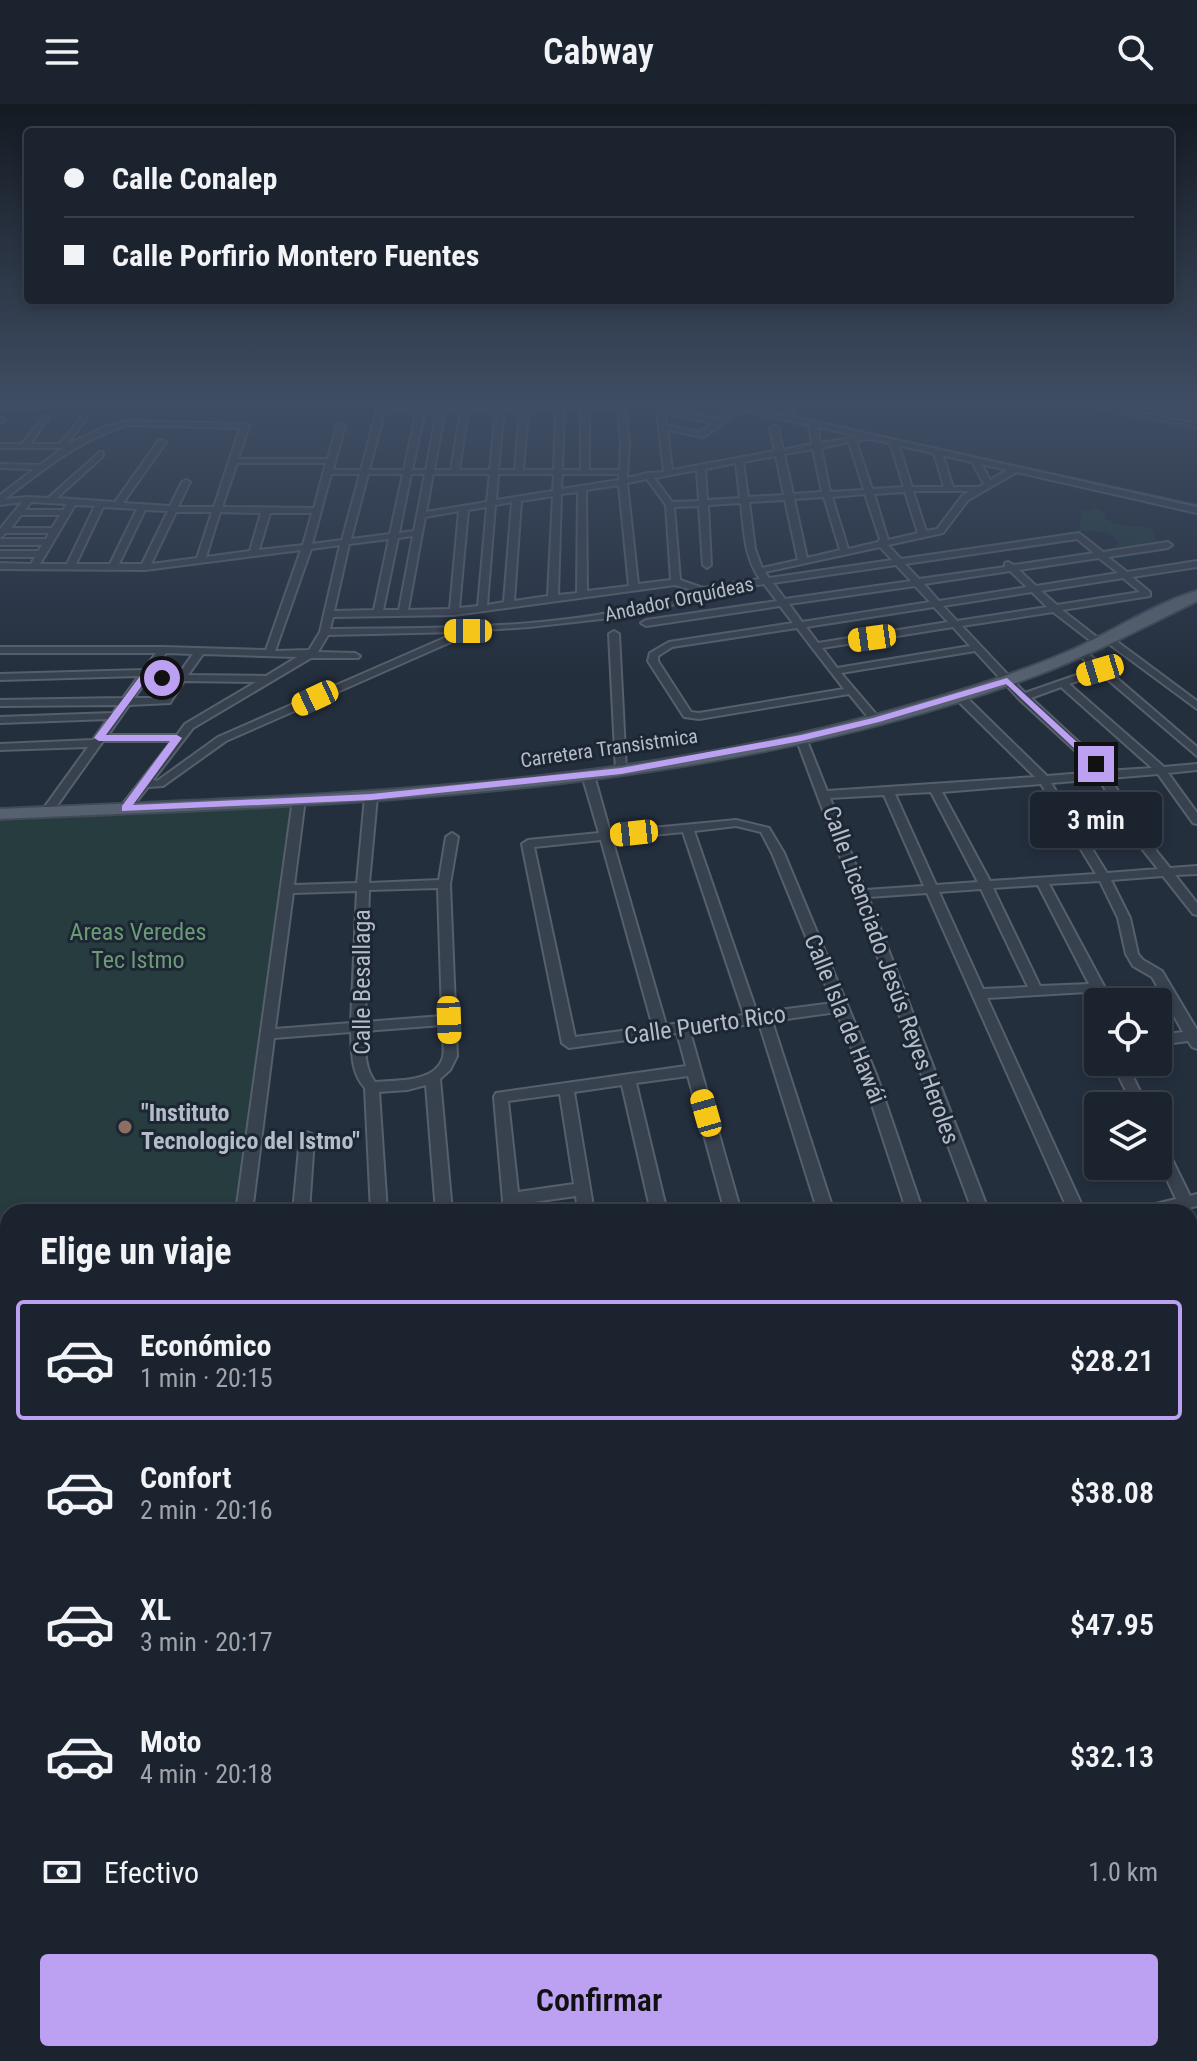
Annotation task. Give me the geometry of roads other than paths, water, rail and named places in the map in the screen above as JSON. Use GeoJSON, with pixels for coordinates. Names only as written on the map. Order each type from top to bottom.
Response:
{"type":"FeatureCollection","features":[{"type":"Feature","properties":{"kind":"main road","name":"Carretera Transistmica"},"geometry":{"type":"LineString","coordinates":[[0,814],[371,797],[621,771],[801,738],[959,696],[1081,652],[1197,595]]}},
{"type":"Feature","properties":{"kind":"street"},"geometry":{"type":"LineString","coordinates":[[51,500],[57,494]]}},
{"type":"Feature","properties":{"kind":"street"},"geometry":{"type":"LineString","coordinates":[[118,504],[125,494]]}},
{"type":"Feature","properties":{"kind":"street"},"geometry":{"type":"LineString","coordinates":[[145,567],[180,494]]}},
{"type":"Feature","properties":{"kind":"street"},"geometry":{"type":"LineString","coordinates":[[200,561],[224,494]]}},
{"type":"Feature","properties":{"kind":"street"},"geometry":{"type":"LineString","coordinates":[[270,652],[307,547],[321,494]]}},
{"type":"Feature","properties":{"kind":"street"},"geometry":{"type":"LineString","coordinates":[[125,809],[189,726],[313,652],[325,632],[358,494]]}},
{"type":"Feature","properties":{"kind":"street"},"geometry":{"type":"LineString","coordinates":[[378,614],[402,494]]}},
{"type":"Feature","properties":{"kind":"street"},"geometry":{"type":"LineString","coordinates":[[403,613],[425,494]]}},
{"type":"Feature","properties":{"kind":"street"},"geometry":{"type":"LineString","coordinates":[[482,608],[492,494]]}},
{"type":"Feature","properties":{"kind":"street"},"geometry":{"type":"LineString","coordinates":[[421,515],[537,494]]}},
{"type":"Feature","properties":{"kind":"street"},"geometry":{"type":"LineString","coordinates":[[553,599],[556,494]]}},
{"type":"Feature","properties":{"kind":"street"},"geometry":{"type":"LineString","coordinates":[[582,494],[582,594]]}},
{"type":"Feature","properties":{"kind":"street"},"geometry":{"type":"LineString","coordinates":[[626,494],[633,585]]}},
{"type":"Feature","properties":{"kind":"street"},"geometry":{"type":"LineString","coordinates":[[662,494],[670,505],[676,582]]}},
{"type":"Feature","properties":{"kind":"street"},"geometry":{"type":"LineString","coordinates":[[703,494],[707,565]]}},
{"type":"Feature","properties":{"kind":"street"},"geometry":{"type":"LineString","coordinates":[[743,494],[751,549],[759,571],[834,671],[876,720]]}},
{"type":"Feature","properties":{"kind":"street"},"geometry":{"type":"LineString","coordinates":[[670,505],[825,494]]}},
{"type":"Feature","properties":{"kind":"street"},"geometry":{"type":"LineString","coordinates":[[829,494],[845,552]]}},
{"type":"Feature","properties":{"kind":"street"},"geometry":{"type":"LineString","coordinates":[[871,494],[884,539],[882,544]]}},
{"type":"Feature","properties":{"kind":"street"},"geometry":{"type":"LineString","coordinates":[[912,494],[923,535]]}},
{"type":"Feature","properties":{"kind":"street"},"geometry":{"type":"LineString","coordinates":[[759,571],[940,531],[969,494]]}},
{"type":"Feature","properties":{"kind":"street"},"geometry":{"type":"LineString","coordinates":[[1125,494],[1197,510]]}},
{"type":"Feature","properties":{"kind":"street"},"geometry":{"type":"LineString","coordinates":[[1176,494],[1197,499]]}},
{"type":"Feature","properties":{"kind":"street"},"geometry":{"type":"LineString","coordinates":[[789,497],[803,561]]}},
{"type":"Feature","properties":{"kind":"street"},"geometry":{"type":"LineString","coordinates":[[509,604],[517,498]]}},
{"type":"Feature","properties":{"kind":"street"},"geometry":{"type":"LineString","coordinates":[[2,532],[29,499]]}},
{"type":"Feature","properties":{"kind":"street"},"geometry":{"type":"LineString","coordinates":[[0,501],[73,501],[219,511],[316,511]]}},
{"type":"Feature","properties":{"kind":"street"},"geometry":{"type":"LineString","coordinates":[[34,566],[73,501]]}},
{"type":"Feature","properties":{"kind":"street"},"geometry":{"type":"LineString","coordinates":[[70,566],[101,503]]}},
{"type":"Feature","properties":{"kind":"street"},"geometry":{"type":"LineString","coordinates":[[113,567],[142,508]]}},
{"type":"Feature","properties":{"kind":"street"},"geometry":{"type":"LineString","coordinates":[[454,612],[464,508]]}},
{"type":"Feature","properties":{"kind":"street"},"geometry":{"type":"LineString","coordinates":[[253,555],[266,511]]}},
{"type":"Feature","properties":{"kind":"street"},"geometry":{"type":"LineString","coordinates":[[19,512],[65,513]]}},
{"type":"Feature","properties":{"kind":"street"},"geometry":{"type":"LineString","coordinates":[[2,532],[55,531]]}},
{"type":"Feature","properties":{"kind":"street"},"geometry":{"type":"LineString","coordinates":[[0,566],[145,567],[418,533]]}},
{"type":"Feature","properties":{"kind":"street","name":"Andador Orquídeas"},"geometry":{"type":"LineString","coordinates":[[325,632],[468,631],[524,626],[653,608],[702,591],[1079,536],[1103,555]]}},
{"type":"Feature","properties":{"kind":"street"},"geometry":{"type":"LineString","coordinates":[[0,542],[47,542]]}},
{"type":"Feature","properties":{"kind":"street"},"geometry":{"type":"LineString","coordinates":[[882,544],[1007,681],[1096,764],[1145,845],[1197,911]]}},
{"type":"Feature","properties":{"kind":"street"},"geometry":{"type":"LineString","coordinates":[[646,623],[1168,545]]}},
{"type":"Feature","properties":{"kind":"street"},"geometry":{"type":"LineString","coordinates":[[990,549],[1055,609],[1197,706]]}},
{"type":"Feature","properties":{"kind":"street"},"geometry":{"type":"LineString","coordinates":[[0,554],[40,554]]}},
{"type":"Feature","properties":{"kind":"street"},"geometry":{"type":"LineString","coordinates":[[817,646],[1147,594],[1103,555]]}},
{"type":"Feature","properties":{"kind":"street"},"geometry":{"type":"LineString","coordinates":[[850,691],[699,716],[688,715],[653,661],[653,655],[669,645],[1197,564]]}},
{"type":"Feature","properties":{"kind":"street"},"geometry":{"type":"LineString","coordinates":[[329,614],[454,612],[633,585],[676,582],[702,591]]}},
{"type":"Feature","properties":{"kind":"street"},"geometry":{"type":"LineString","coordinates":[[143,783],[159,784],[222,739],[468,631]]}},
{"type":"Feature","properties":{"kind":"street"},"geometry":{"type":"LineString","coordinates":[[614,634],[621,771]]}},
{"type":"Feature","properties":{"kind":"street"},"geometry":{"type":"LineString","coordinates":[[834,671],[977,648]]}},
{"type":"Feature","properties":{"kind":"street"},"geometry":{"type":"LineString","coordinates":[[0,650],[313,652],[355,656]]}},
{"type":"Feature","properties":{"kind":"street"},"geometry":{"type":"LineString","coordinates":[[47,812],[163,650]]}},
{"type":"Feature","properties":{"kind":"street"},"geometry":{"type":"LineString","coordinates":[[0,703],[127,699],[166,701],[200,651]]}},
{"type":"Feature","properties":{"kind":"street"},"geometry":{"type":"LineString","coordinates":[[1081,652],[1197,753]]}},
{"type":"Feature","properties":{"kind":"street"},"geometry":{"type":"LineString","coordinates":[[1023,697],[1100,670]]}},
{"type":"Feature","properties":{"kind":"street"},"geometry":{"type":"LineString","coordinates":[[0,677],[145,675],[272,679]]}},
{"type":"Feature","properties":{"kind":"street"},"geometry":{"type":"LineString","coordinates":[[1061,682],[1161,770],[1197,821]]}},
{"type":"Feature","properties":{"kind":"street"},"geometry":{"type":"LineString","coordinates":[[959,696],[1044,780],[1105,879],[1124,918],[1132,954],[1138,963],[1157,974],[1196,1038],[1172,1039]]}},
{"type":"Feature","properties":{"kind":"street"},"geometry":{"type":"LineString","coordinates":[[0,720],[115,716]]}},
{"type":"Feature","properties":{"kind":"street"},"geometry":{"type":"LineString","coordinates":[[0,747],[177,738]]}},
{"type":"Feature","properties":{"kind":"street","name":"Calle Licenciado Jesús Reyes Heroles"},"geometry":{"type":"LineString","coordinates":[[801,738],[978,1204]]}},
{"type":"Feature","properties":{"kind":"street"},"geometry":{"type":"LineString","coordinates":[[824,795],[935,790],[1197,767]]}},
{"type":"Feature","properties":{"kind":"street"},"geometry":{"type":"LineString","coordinates":[[588,775],[661,1030]]}},
{"type":"Feature","properties":{"kind":"street"},"geometry":{"type":"LineString","coordinates":[[935,790],[1036,991]]}},
{"type":"Feature","properties":{"kind":"street"},"geometry":{"type":"LineString","coordinates":[[888,792],[1073,1204]]}},
{"type":"Feature","properties":{"kind":"street","name":"Calle Besallaga"},"geometry":{"type":"LineString","coordinates":[[371,797],[363,886],[358,1027],[359,1059],[364,1078],[372,1087],[379,1204]]}},
{"type":"Feature","properties":{"kind":"street"},"geometry":{"type":"LineString","coordinates":[[245,1204],[299,799]]}},
{"type":"Feature","properties":{"kind":"street","name":"Calle Isla de Hawái"},"geometry":{"type":"LineString","coordinates":[[687,828],[736,823],[751,824],[765,830],[778,853],[869,1074],[912,1204]]}},
{"type":"Feature","properties":{"kind":"street"},"geometry":{"type":"LineString","coordinates":[[607,836],[687,828],[823,1204]]}},
{"type":"Feature","properties":{"kind":"street","name":"Calle Puerto Rico"},"geometry":{"type":"LineString","coordinates":[[607,836],[528,844],[569,1043],[841,1007]]}},
{"type":"Feature","properties":{"kind":"street"},"geometry":{"type":"LineString","coordinates":[[372,1087],[433,1080],[446,1069],[450,1056],[444,884],[452,837]]}},
{"type":"Feature","properties":{"kind":"street"},"geometry":{"type":"LineString","coordinates":[[862,894],[1043,884],[1197,870]]}},
{"type":"Feature","properties":{"kind":"street"},"geometry":{"type":"LineString","coordinates":[[287,889],[444,884]]}},
{"type":"Feature","properties":{"kind":"street"},"geometry":{"type":"LineString","coordinates":[[977,994],[1098,988],[1043,884]]}},
{"type":"Feature","properties":{"kind":"street"},"geometry":{"type":"LineString","coordinates":[[268,1034],[449,1020]]}},
{"type":"Feature","properties":{"kind":"street"},"geometry":{"type":"LineString","coordinates":[[682,1028],[731,1204]]}},
{"type":"Feature","properties":{"kind":"street"},"geometry":{"type":"LineString","coordinates":[[512,1204],[501,1097],[694,1070]]}},
{"type":"Feature","properties":{"kind":"street"},"geometry":{"type":"LineString","coordinates":[[628,1079],[657,1204]]}},
{"type":"Feature","properties":{"kind":"street"},"geometry":{"type":"LineString","coordinates":[[433,1080],[443,1204]]}},
{"type":"Feature","properties":{"kind":"street"},"geometry":{"type":"LineString","coordinates":[[566,1089],[585,1204]]}},
{"type":"Feature","properties":{"kind":"street"},"geometry":{"type":"LineString","coordinates":[[302,1204],[307,1138]]}},
{"type":"Feature","properties":{"kind":"street"},"geometry":{"type":"LineString","coordinates":[[1172,1169],[1191,1201]]}},
{"type":"Feature","properties":{"kind":"street"},"geometry":{"type":"LineString","coordinates":[[516,1204],[582,1189]]}},
{"type":"Feature","properties":{"kind":"waterway"},"geometry":{"type":"LineString","coordinates":[[1149,494],[1197,505]]}},
{"type":"Feature","properties":{"kind":"place","name":"\"Instituto Tecnologico del Istmo\""},"geometry":{"type":"Point","coordinates":[125,1127]}},
{"type":"Feature","properties":{"kind":"park label","name":"Areas Veredes Tec Istmo"},"geometry":{"type":"Point","coordinates":[138,946]}}]}
